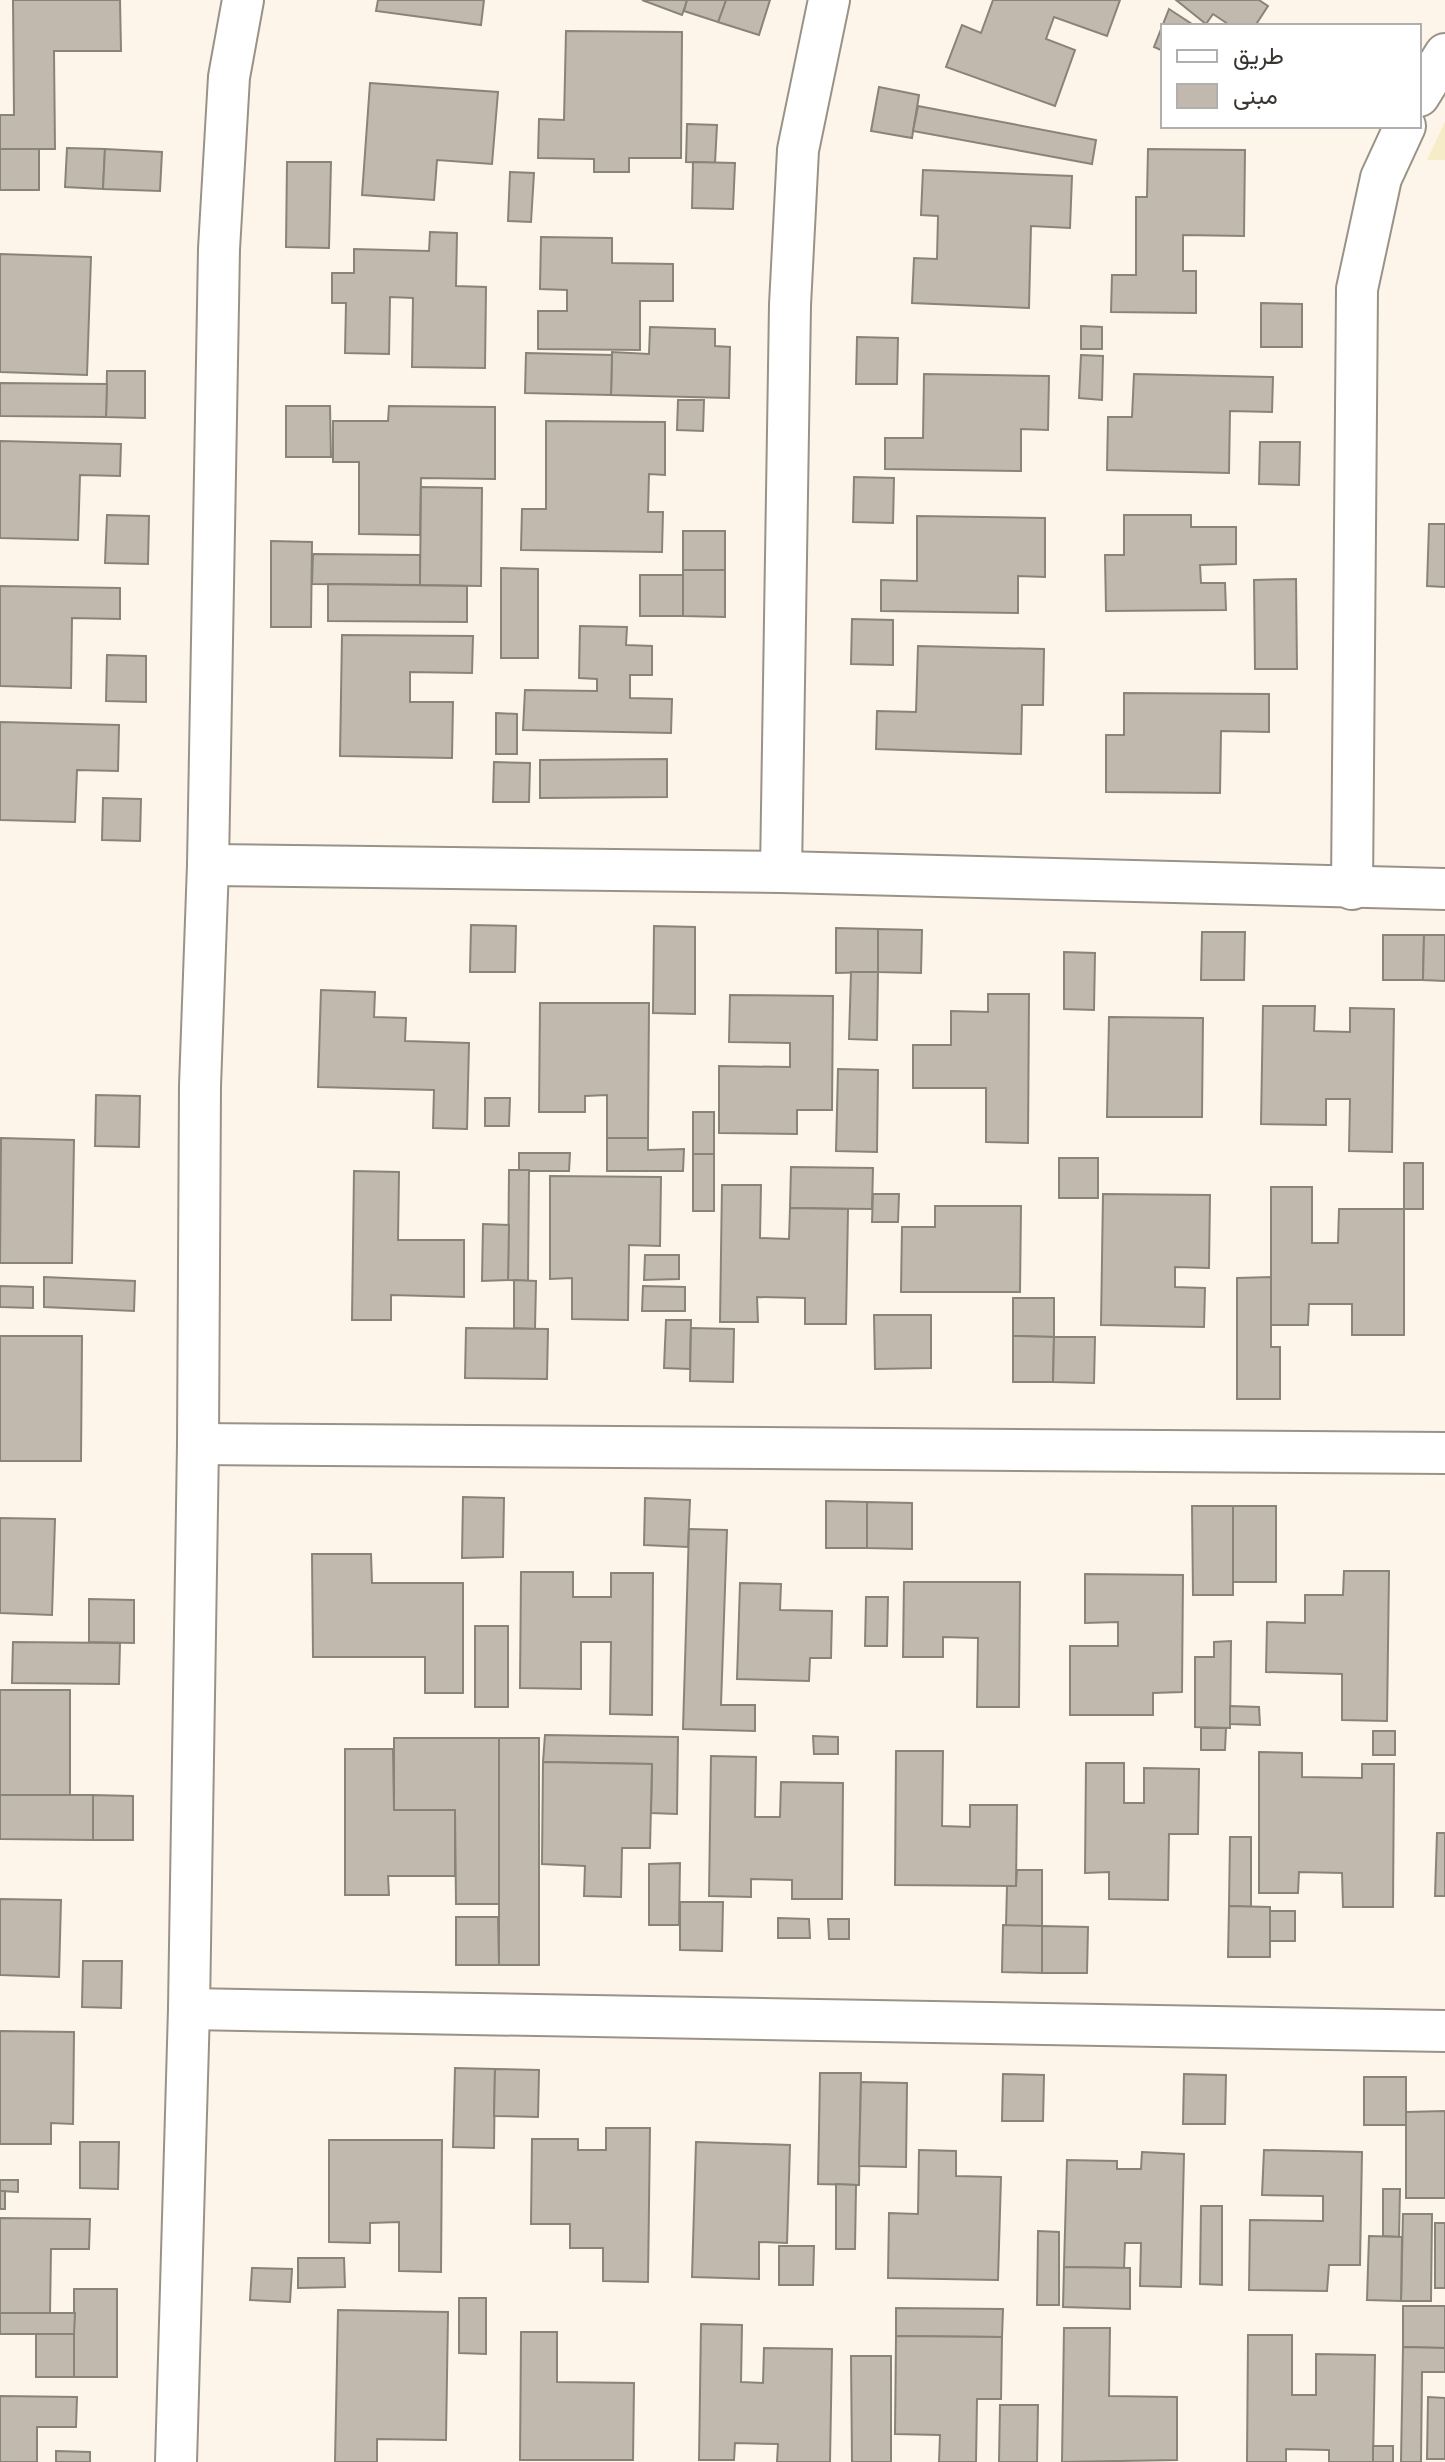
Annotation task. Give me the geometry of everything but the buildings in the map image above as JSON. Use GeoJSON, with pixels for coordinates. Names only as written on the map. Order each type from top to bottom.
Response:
{"type":"FeatureCollection","features":[{"type":"Feature","properties":{"kind":"street"},"geometry":{"type":"LineString","coordinates":[[176,2462],[189,2009],[200,1086],[208,865],[219,249],[229,77],[243,0]]}},
{"type":"Feature","properties":{"kind":"street"},"geometry":{"type":"LineString","coordinates":[[781,872],[789,321],[798,150],[829,0]]}},
{"type":"Feature","properties":{"kind":"street"},"geometry":{"type":"LineString","coordinates":[[1421,92],[1445,54]]}},
{"type":"Feature","properties":{"kind":"street"},"geometry":{"type":"LineString","coordinates":[[1352,889],[1357,289],[1381,178],[1404,128]]}},
{"type":"Feature","properties":{"kind":"street"},"geometry":{"type":"LineString","coordinates":[[208,865],[781,872],[1445,889]]}},
{"type":"Feature","properties":{"kind":"street"},"geometry":{"type":"LineString","coordinates":[[198,1444],[1445,1453]]}},
{"type":"Feature","properties":{"kind":"street"},"geometry":{"type":"LineString","coordinates":[[189,2009],[1445,2031]]}},
{"type":"Feature","properties":{"kind":"sand"},"geometry":{"type":"Polygon","coordinates":[[[1445,122],[1445,160],[1427,160],[1445,122]]]}}]}
